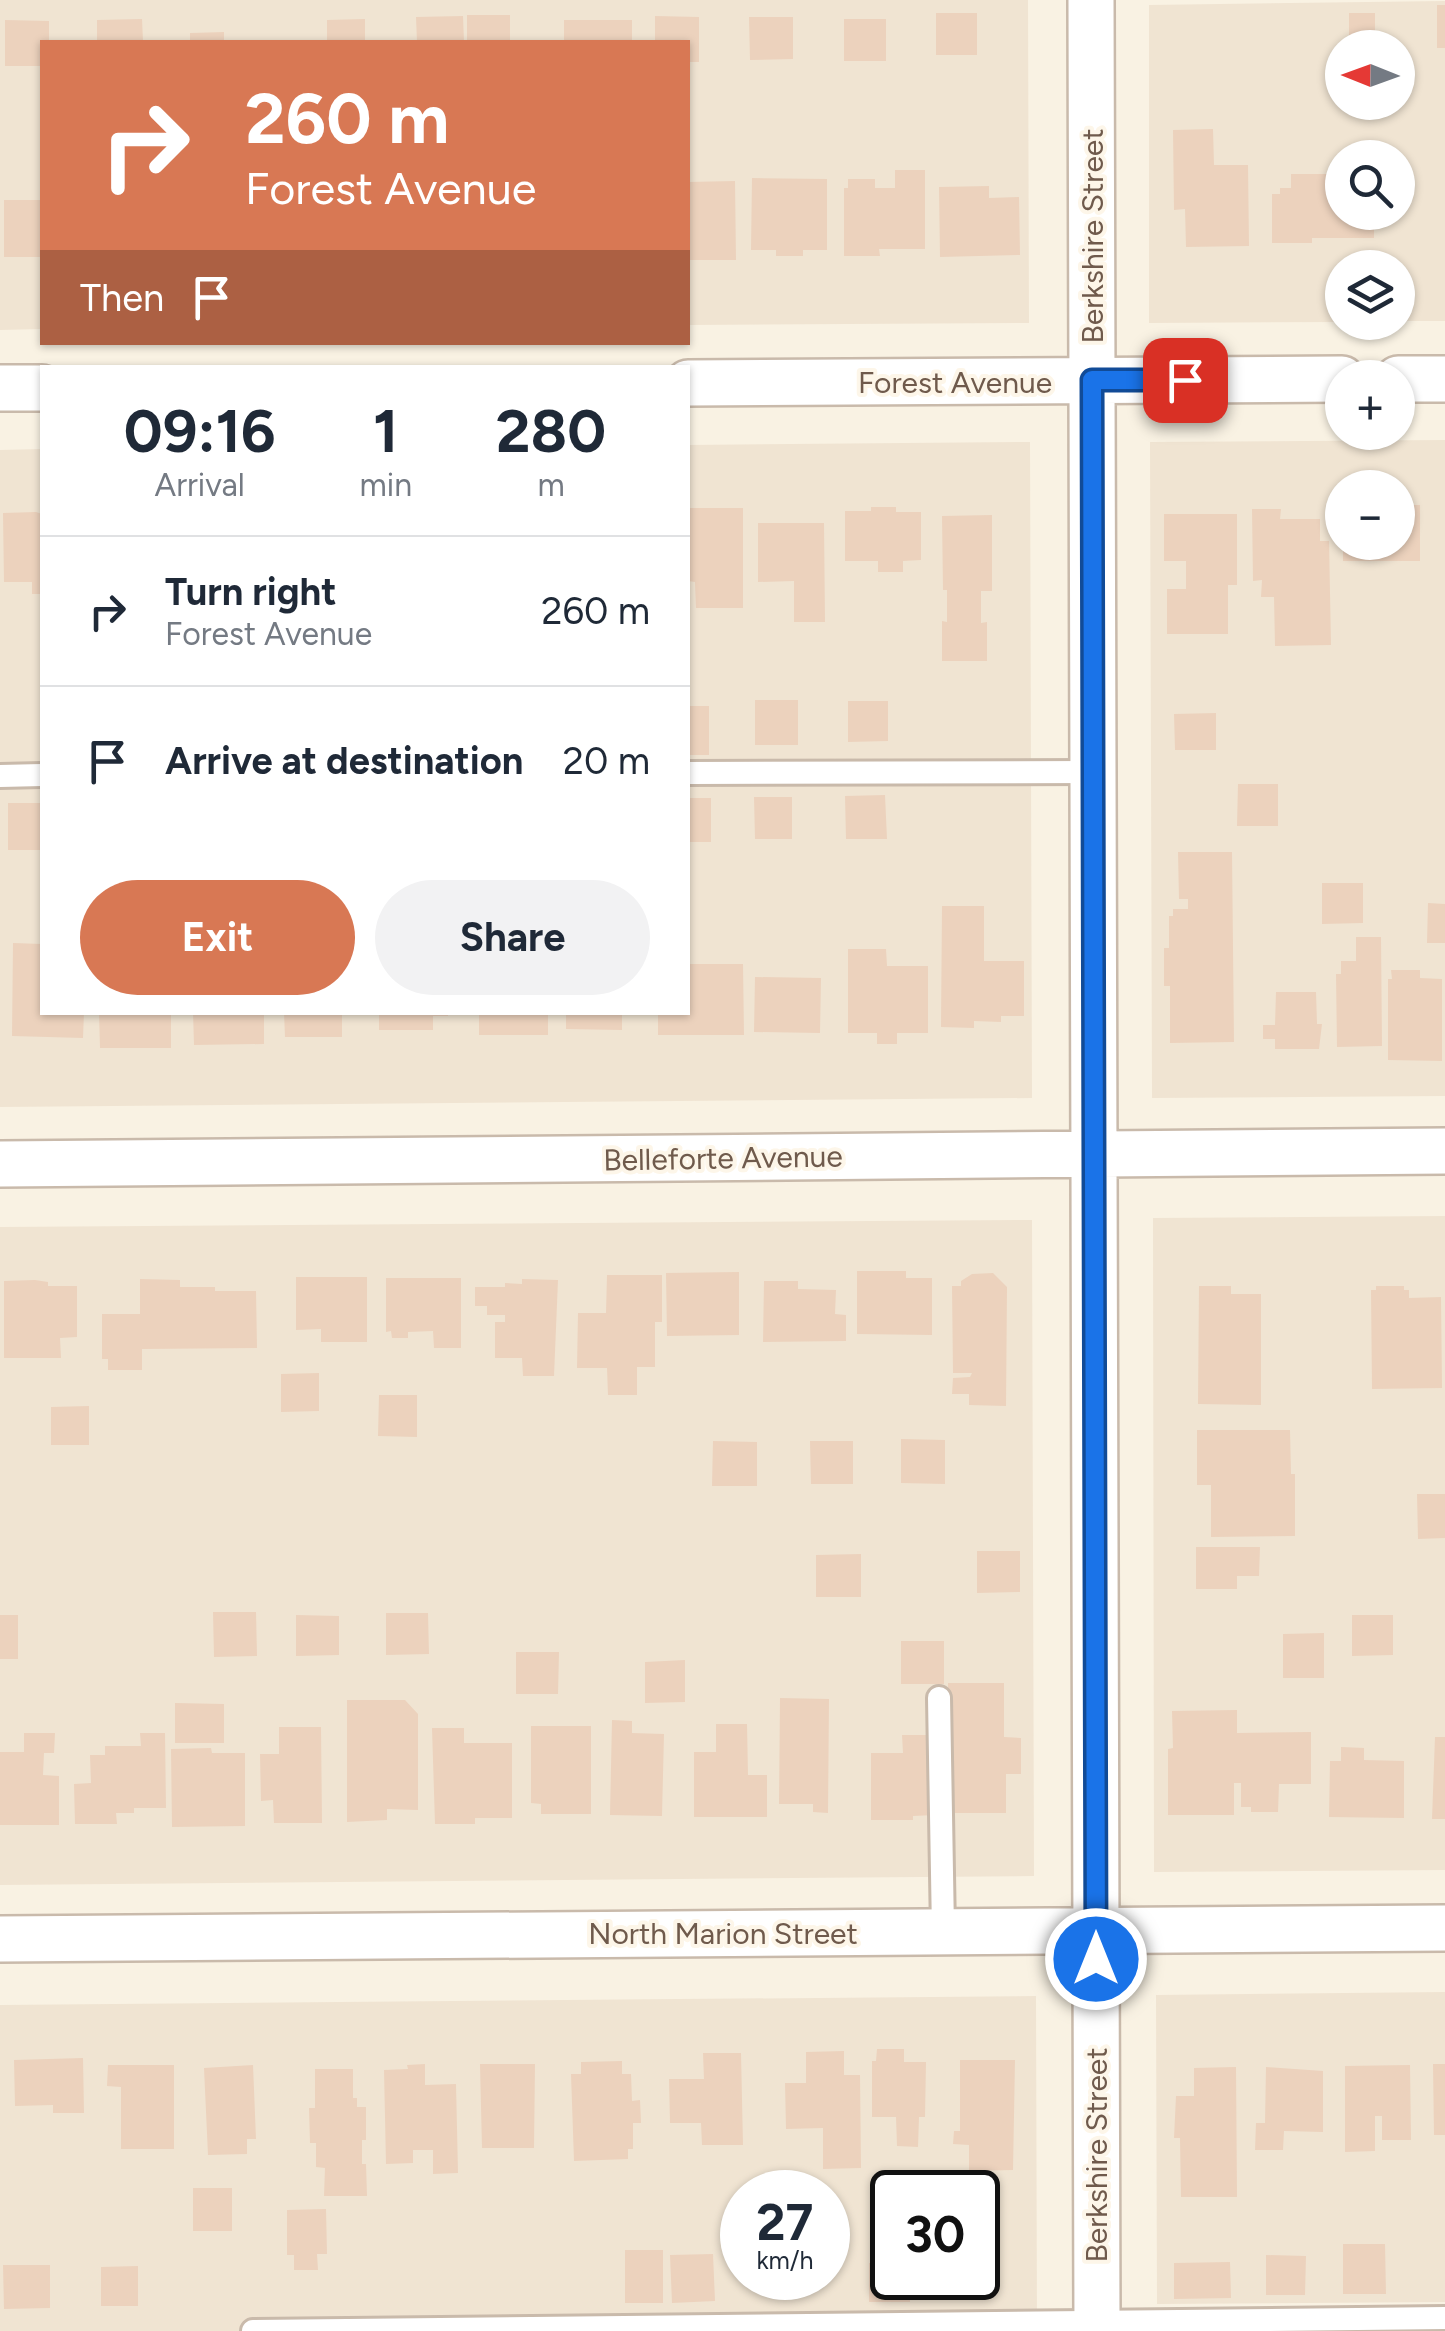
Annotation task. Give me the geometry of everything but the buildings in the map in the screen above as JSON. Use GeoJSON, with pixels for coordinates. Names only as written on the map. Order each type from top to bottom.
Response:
{"type":"FeatureCollection","features":[{"type":"Feature","properties":{"kind":"street","name":"Berkshire Street"},"geometry":{"type":"LineString","coordinates":[[1091,0],[1097,2326]]}},
{"type":"Feature","properties":{"kind":"street"},"geometry":{"type":"LineString","coordinates":[[1415,379],[1445,378]]}},
{"type":"Feature","properties":{"kind":"street","name":"Forest Avenue"},"geometry":{"type":"LineString","coordinates":[[690,384],[1325,379]]}},
{"type":"Feature","properties":{"kind":"street"},"geometry":{"type":"LineString","coordinates":[[0,388],[40,388]]}},
{"type":"Feature","properties":{"kind":"street","name":"Belleforte Avenue"},"geometry":{"type":"LineString","coordinates":[[0,1164],[1445,1151]]}},
{"type":"Feature","properties":{"kind":"street","name":"North Marion Street"},"geometry":{"type":"LineString","coordinates":[[0,1939],[1445,1928]]}},
{"type":"Feature","properties":{"kind":"lane"},"geometry":{"type":"LineString","coordinates":[[690,773],[1093,772]]}},
{"type":"Feature","properties":{"kind":"lane"},"geometry":{"type":"LineString","coordinates":[[0,776],[40,776]]}},
{"type":"Feature","properties":{"kind":"lane"},"geometry":{"type":"LineString","coordinates":[[939,1698],[943,1931]]}},
{"type":"Feature","properties":{"kind":"lane"},"geometry":{"type":"LineString","coordinates":[[254,2331],[1097,2326],[1445,2318]]}},
{"type":"Feature","properties":{"kind":"shaded area"},"geometry":{"type":"Polygon","coordinates":[[[0,0],[1028,0],[1029,323],[690,325],[690,40],[40,40],[40,329],[0,330],[0,0]]]}},
{"type":"Feature","properties":{"kind":"shaded area"},"geometry":{"type":"Polygon","coordinates":[[[1445,1],[1445,321],[1415,321],[1415,250],[1325,250],[1325,322],[1149,323],[1149,5],[1445,1]]]}},
{"type":"Feature","properties":{"kind":"shaded area"},"geometry":{"type":"Polygon","coordinates":[[[1415,440],[1445,440],[1445,1096],[1152,1098],[1150,442],[1325,441],[1325,450],[1415,450],[1415,440]]]}},
{"type":"Feature","properties":{"kind":"shaded area"},"geometry":{"type":"Polygon","coordinates":[[[1030,442],[1032,1098],[0,1107],[0,450],[40,449],[40,1015],[690,1015],[690,445],[1030,442]]]}},
{"type":"Feature","properties":{"kind":"shaded area"},"geometry":{"type":"Polygon","coordinates":[[[1445,1216],[1445,1870],[1154,1872],[1153,1218],[1445,1216]]]}},
{"type":"Feature","properties":{"kind":"shaded area"},"geometry":{"type":"Polygon","coordinates":[[[1032,1220],[1034,1876],[0,1885],[0,1227],[1032,1220]]]}},
{"type":"Feature","properties":{"kind":"shaded area"},"geometry":{"type":"Polygon","coordinates":[[[1445,1992],[1445,2302],[1157,2304],[1156,1995],[1445,1992]]]}},
{"type":"Feature","properties":{"kind":"shaded area"},"geometry":{"type":"Polygon","coordinates":[[[1036,1996],[1037,2331],[0,2331],[0,2005],[1036,1996]]]}},
{"type":"Feature","properties":{"kind":"route"},"geometry":{"type":"LineString","coordinates":[[1096,1959],[1092,380],[1185,380]]}}]}
